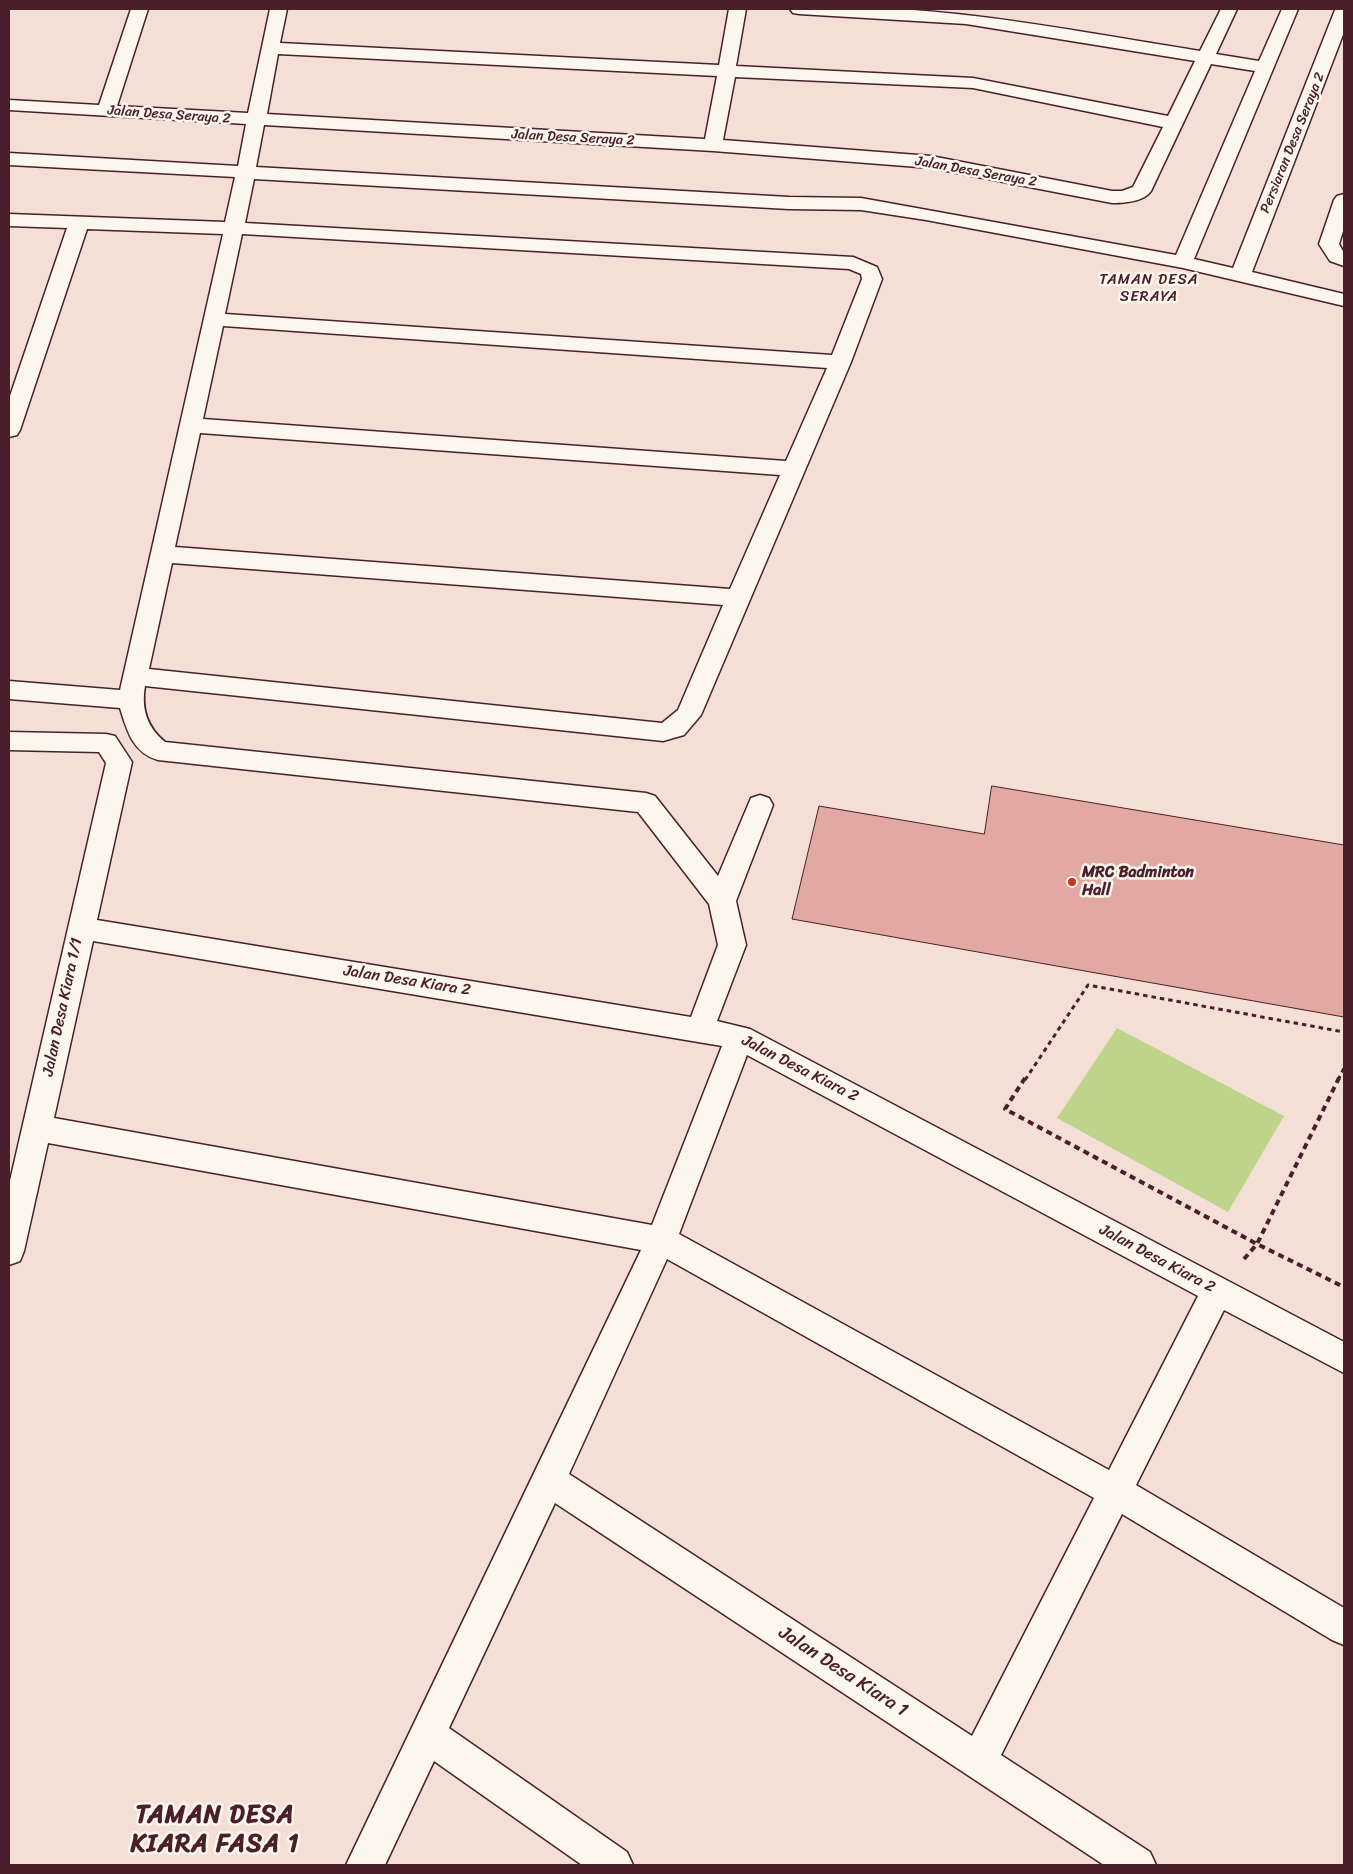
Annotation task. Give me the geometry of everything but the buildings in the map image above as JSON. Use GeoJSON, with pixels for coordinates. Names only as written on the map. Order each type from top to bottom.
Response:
{"type":"FeatureCollection","features":[{"type":"Feature","properties":{"kind":"street"},"geometry":{"type":"LineString","coordinates":[[106,111],[139,9]]}},
{"type":"Feature","properties":{"kind":"street"},"geometry":{"type":"LineString","coordinates":[[278,9],[246,172],[133,688],[141,736],[158,751],[646,804],[722,902],[732,945],[700,1030]]}},
{"type":"Feature","properties":{"kind":"street"},"geometry":{"type":"LineString","coordinates":[[712,145],[738,9]]}},
{"type":"Feature","properties":{"kind":"street"},"geometry":{"type":"LineString","coordinates":[[799,9],[932,12],[1264,67]]}},
{"type":"Feature","properties":{"kind":"street"},"geometry":{"type":"LineString","coordinates":[[270,48],[973,83],[1173,124],[1229,9]]}},
{"type":"Feature","properties":{"kind":"street"},"geometry":{"type":"LineString","coordinates":[[1183,262],[1290,9]]}},
{"type":"Feature","properties":{"kind":"street","name":"Persiaran Desa Seraya 2"},"geometry":{"type":"LineString","coordinates":[[1240,276],[1344,10]]}},
{"type":"Feature","properties":{"kind":"street","name":"Jalan Desa Seraya 2"},"geometry":{"type":"LineString","coordinates":[[9,105],[712,145],[931,162],[1112,197],[1134,195],[1141,191],[1173,124]]}},
{"type":"Feature","properties":{"kind":"street"},"geometry":{"type":"LineString","coordinates":[[9,159],[779,203],[862,204],[926,214],[1183,262],[1344,300]]}},
{"type":"Feature","properties":{"kind":"street"},"geometry":{"type":"LineString","coordinates":[[1344,200],[1329,244],[1337,257],[1344,260]]}},
{"type":"Feature","properties":{"kind":"street"},"geometry":{"type":"LineString","coordinates":[[9,220],[233,228],[853,263],[870,272],[872,279],[840,362],[688,715],[675,728],[663,732],[133,688],[9,690]]}},
{"type":"Feature","properties":{"kind":"street"},"geometry":{"type":"LineString","coordinates":[[9,430],[79,223]]}},
{"type":"Feature","properties":{"kind":"street"},"geometry":{"type":"LineString","coordinates":[[213,320],[840,362]]}},
{"type":"Feature","properties":{"kind":"street"},"geometry":{"type":"LineString","coordinates":[[191,425],[794,469]]}},
{"type":"Feature","properties":{"kind":"street"},"geometry":{"type":"LineString","coordinates":[[162,554],[738,598]]}},
{"type":"Feature","properties":{"kind":"street","name":"Jalan Desa Kiara 1/1"},"geometry":{"type":"LineString","coordinates":[[9,741],[106,743],[119,762],[80,928],[9,1251]]}},
{"type":"Feature","properties":{"kind":"street"},"geometry":{"type":"LineString","coordinates":[[722,902],[760,804]]}},
{"type":"Feature","properties":{"kind":"street","name":"Jalan Desa Kiara 2"},"geometry":{"type":"LineString","coordinates":[[80,928],[740,1037],[1344,1358]]}},
{"type":"Feature","properties":{"kind":"street"},"geometry":{"type":"LineString","coordinates":[[365,1865],[549,1480],[661,1240],[740,1037]]}},
{"type":"Feature","properties":{"kind":"street"},"geometry":{"type":"LineString","coordinates":[[36,1128],[661,1240],[1116,1492],[1344,1628]]}},
{"type":"Feature","properties":{"kind":"street"},"geometry":{"type":"LineString","coordinates":[[979,1761],[1217,1291]]}},
{"type":"Feature","properties":{"kind":"street","name":"Jalan Desa Kiara 1"},"geometry":{"type":"LineString","coordinates":[[549,1480],[1137,1865]]}},
{"type":"Feature","properties":{"kind":"street"},"geometry":{"type":"LineString","coordinates":[[427,1734],[614,1865]]}},
{"type":"Feature","properties":{"kind":"path"},"geometry":{"type":"LineString","coordinates":[[1344,1032],[1088,985],[1005,1109],[1257,1244],[1344,1287]]}},
{"type":"Feature","properties":{"kind":"path"},"geometry":{"type":"LineString","coordinates":[[1217,1291],[1257,1244],[1344,1068]]}},
{"type":"Feature","properties":{"kind":"green space"},"geometry":{"type":"Polygon","coordinates":[[[1117,1028],[1284,1116],[1228,1212],[1057,1118],[1117,1028]]]}},
{"type":"Feature","properties":{"kind":"place","name":"MRC Badminton Hall"},"geometry":{"type":"Point","coordinates":[1072,882]}},
{"type":"Feature","properties":{"kind":"district","name":"TAMAN DESA SERAYA"},"geometry":{"type":"Point","coordinates":[1149,288]}},
{"type":"Feature","properties":{"kind":"district","name":"TAMAN DESA KIARA FASA 1"},"geometry":{"type":"Point","coordinates":[215,1830]}}]}
